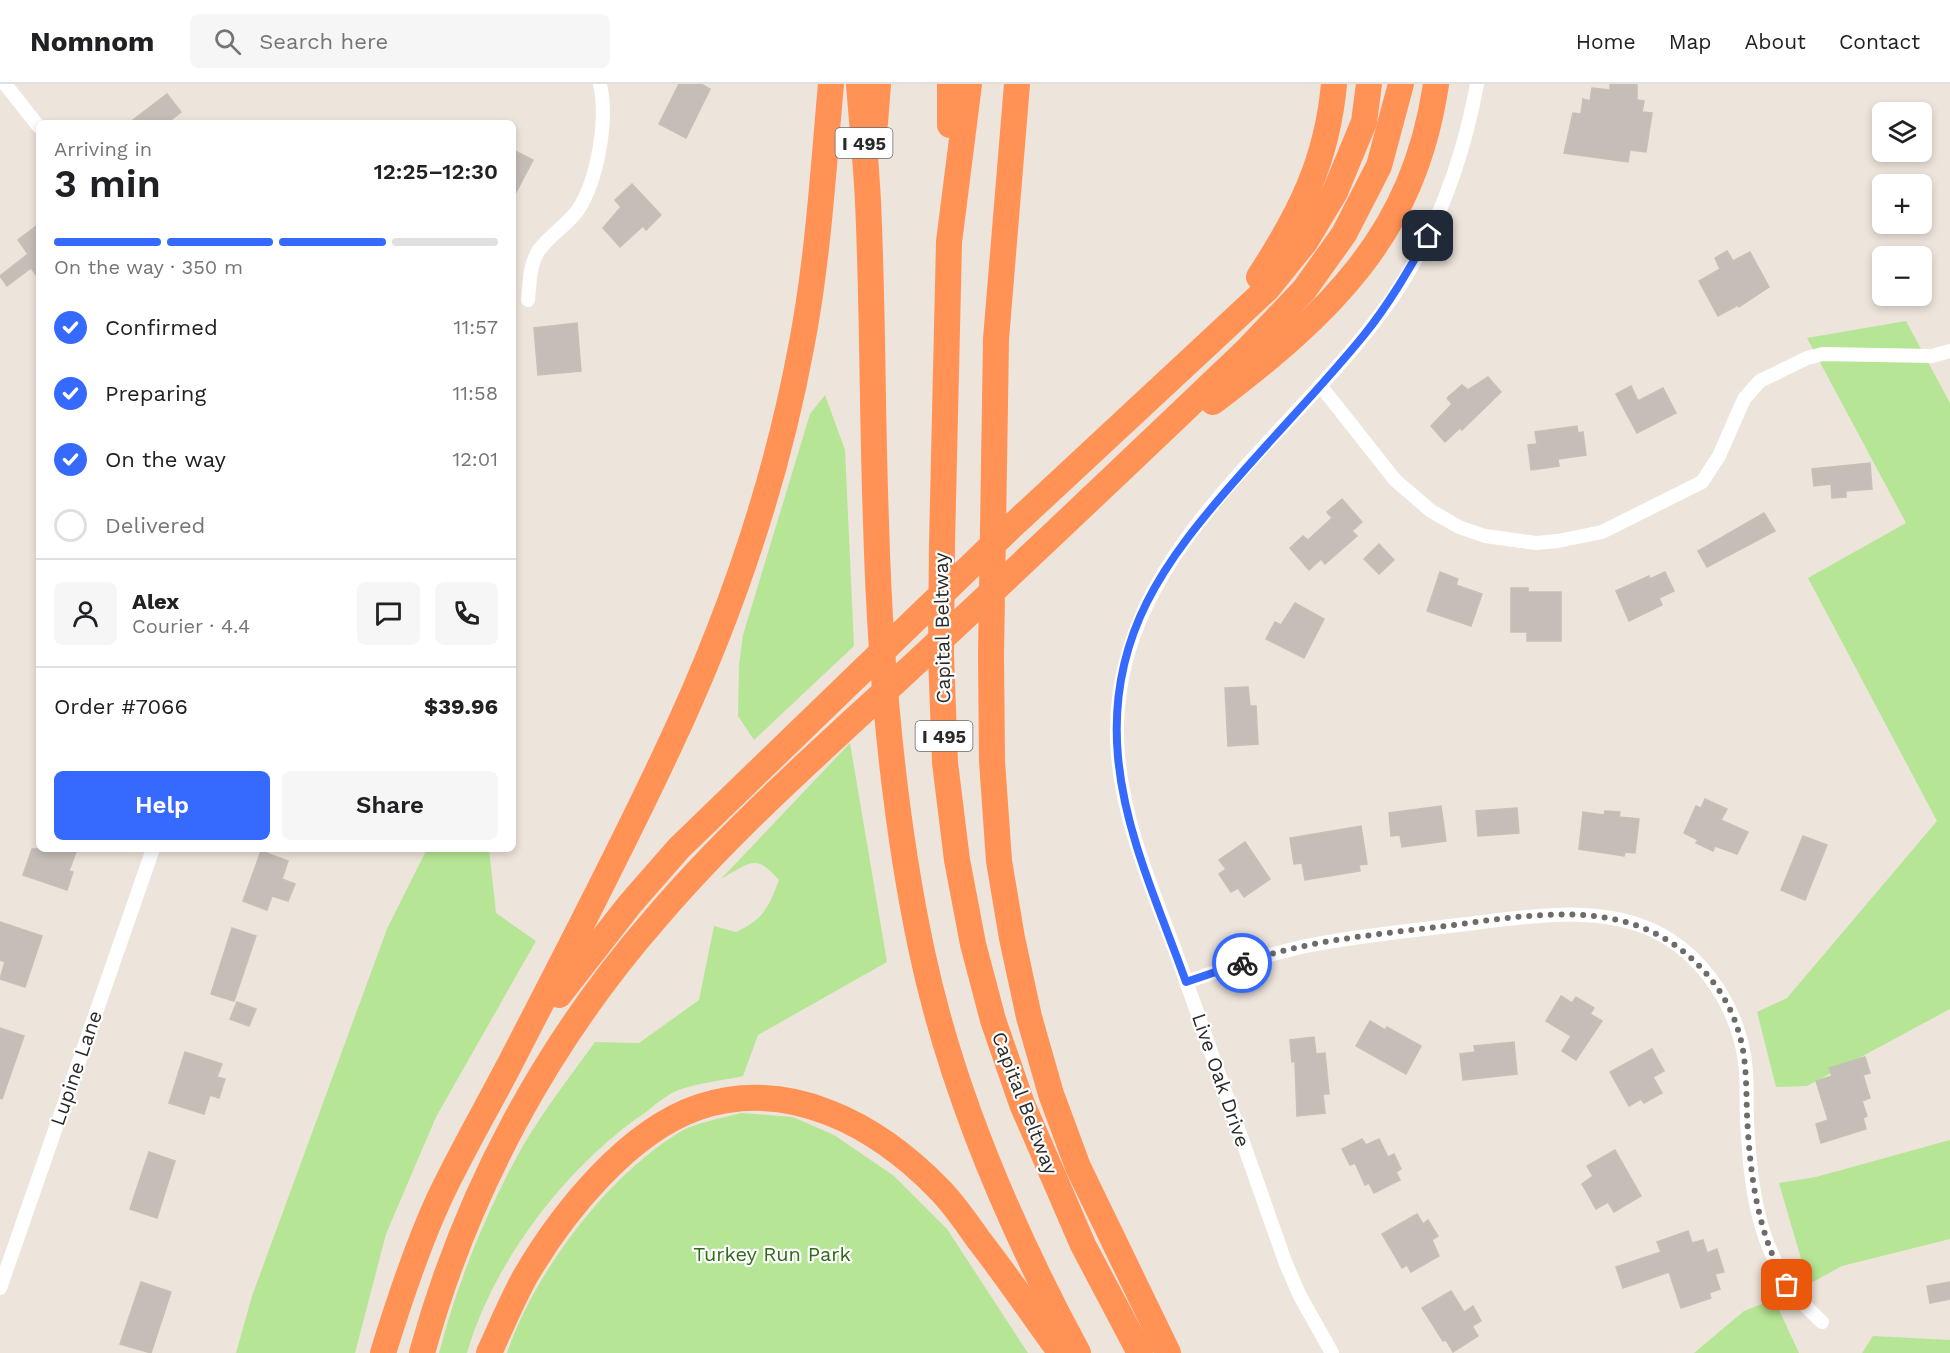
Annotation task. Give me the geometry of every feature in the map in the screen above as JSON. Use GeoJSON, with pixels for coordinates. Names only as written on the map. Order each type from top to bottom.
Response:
{"type":"FeatureCollection","features":[{"type":"Feature","properties":{"kind":"highway"},"geometry":{"type":"LineString","coordinates":[[382,1353],[402,1292],[430,1221],[456,1165],[669,747],[706,662],[745,560],[778,454],[801,348],[813,272],[831,84]]}},
{"type":"Feature","properties":{"kind":"highway","name":"I 495"},"geometry":{"type":"LineString","coordinates":[[859,84],[868,201],[876,524],[888,729],[902,834],[922,952],[940,1023],[970,1116],[1028,1258],[1078,1353]]}},
{"type":"Feature","properties":{"kind":"highway"},"geometry":{"type":"LineString","coordinates":[[868,201],[878,84]]}},
{"type":"Feature","properties":{"kind":"highway"},"geometry":{"type":"LineString","coordinates":[[949,242],[951,84]]}},
{"type":"Feature","properties":{"kind":"highway","name":"Capital Beltway"},"geometry":{"type":"LineString","coordinates":[[969,84],[949,242],[941,655],[945,763],[957,860],[973,944],[993,1020],[1022,1104],[1083,1245],[1140,1353]]}},
{"type":"Feature","properties":{"kind":"highway"},"geometry":{"type":"LineString","coordinates":[[1017,84],[996,351],[991,656],[992,761],[999,861],[1012,938],[1027,1006],[1051,1094],[1082,1177],[1168,1353]]}},
{"type":"Feature","properties":{"kind":"highway"},"geometry":{"type":"LineString","coordinates":[[1010,528],[1258,278],[1283,240],[1306,197],[1323,146],[1334,84]]}},
{"type":"Feature","properties":{"kind":"highway"},"geometry":{"type":"LineString","coordinates":[[493,1096],[544,1017],[630,904],[679,848],[1010,528],[1267,289],[1305,242],[1335,192],[1364,122],[1369,84]]}},
{"type":"Feature","properties":{"kind":"highway"},"geometry":{"type":"LineString","coordinates":[[423,1353],[450,1263],[472,1208],[519,1112],[568,1034],[609,976],[656,917],[703,866],[804,767],[1247,350],[1304,290],[1344,234],[1379,166],[1401,84]]}},
{"type":"Feature","properties":{"kind":"highway"},"geometry":{"type":"LineString","coordinates":[[1010,575],[1181,427],[1264,363],[1322,312],[1358,272],[1386,229],[1421,154],[1436,84]]}},
{"type":"Feature","properties":{"kind":"highway"},"geometry":{"type":"LineString","coordinates":[[489,1353],[526,1275],[583,1196],[615,1162],[647,1134],[699,1107],[735,1099],[765,1098],[792,1100],[818,1107],[846,1119],[875,1136],[914,1166],[940,1190],[964,1220],[1061,1353]]}},
{"type":"Feature","properties":{"kind":"street"},"geometry":{"type":"LineString","coordinates":[[6,84],[36,123]]}},
{"type":"Feature","properties":{"kind":"street"},"geometry":{"type":"LineString","coordinates":[[528,300],[530,271],[539,250],[578,210],[591,185],[600,143],[604,102],[600,84]]}},
{"type":"Feature","properties":{"kind":"street","name":"Live Oak Drive"},"geometry":{"type":"LineString","coordinates":[[1332,1353],[1300,1296],[1286,1264],[1135,838],[1120,772],[1117,718],[1119,687],[1135,627],[1172,556],[1364,335],[1392,297],[1428,236],[1460,157],[1477,84]]}},
{"type":"Feature","properties":{"kind":"street"},"geometry":{"type":"LineString","coordinates":[[1320,385],[1395,480],[1431,511],[1459,527],[1485,536],[1536,543],[1602,532],[1702,482],[1719,456],[1744,399],[1755,386],[1760,381],[1807,358],[1823,354],[1932,356],[1950,351]]}},
{"type":"Feature","properties":{"kind":"street","name":"Lupine Lane"},"geometry":{"type":"LineString","coordinates":[[0,1288],[152,852]]}},
{"type":"Feature","properties":{"kind":"street"},"geometry":{"type":"LineString","coordinates":[[1186,982],[1254,959],[1355,937],[1520,917],[1575,914],[1608,916],[1644,927],[1674,943],[1701,967],[1719,989],[1732,1014],[1744,1058],[1749,1157],[1758,1214],[1773,1261],[1787,1285],[1803,1305],[1822,1322]]}},
{"type":"Feature","properties":{"kind":"green space"},"geometry":{"type":"Polygon","coordinates":[[[1906,321],[1950,403],[1950,1009],[1807,1086],[1776,1087],[1757,1012],[1787,998],[1937,821],[1808,578],[1906,523],[1807,338],[1906,321]]]}},
{"type":"Feature","properties":{"kind":"green space"},"geometry":{"type":"Polygon","coordinates":[[[825,395],[845,450],[854,646],[754,740],[738,716],[739,665],[743,635],[810,414],[825,395]]]}},
{"type":"Feature","properties":{"kind":"green space"},"geometry":{"type":"Polygon","coordinates":[[[850,743],[887,962],[758,1035],[743,1076],[676,1091],[617,1134],[588,1159],[537,1218],[514,1251],[495,1284],[467,1353],[439,1353],[464,1272],[486,1220],[524,1144],[558,1092],[595,1042],[639,1043],[699,1000],[714,926],[736,932],[753,922],[764,912],[779,880],[771,871],[757,863],[745,865],[721,879],[850,743]]]}},
{"type":"Feature","properties":{"kind":"green space"},"geometry":{"type":"Polygon","coordinates":[[[426,852],[489,852],[496,913],[536,941],[436,1117],[386,1234],[355,1353],[236,1353],[252,1296],[387,929],[426,852]]]}},
{"type":"Feature","properties":{"kind":"green space","name":"Turkey Run Park"},"geometry":{"type":"Polygon","coordinates":[[[741,1113],[793,1117],[834,1135],[894,1176],[947,1229],[1028,1353],[507,1353],[519,1322],[555,1259],[577,1229],[626,1173],[680,1132],[701,1123],[741,1113]]]}},
{"type":"Feature","properties":{"kind":"green space"},"geometry":{"type":"Polygon","coordinates":[[[1950,1140],[1950,1239],[1842,1266],[1811,1283],[1802,1262],[1779,1183],[1816,1177],[1950,1140]]]}},
{"type":"Feature","properties":{"kind":"green space"},"geometry":{"type":"Polygon","coordinates":[[[1774,1299],[1799,1353],[1694,1353],[1744,1311],[1774,1299]]]}},
{"type":"Feature","properties":{"kind":"green space"},"geometry":{"type":"Polygon","coordinates":[[[1873,1336],[1950,1340],[1950,1353],[1862,1353],[1873,1336]]]}},
{"type":"Feature","properties":{"kind":"building"},"geometry":{"type":"Polygon","coordinates":[[[679,84],[701,84],[710,89],[686,138],[659,124],[679,84]]]}},
{"type":"Feature","properties":{"kind":"building"},"geometry":{"type":"Polygon","coordinates":[[[1610,84],[1637,84],[1637,100],[1644,101],[1642,112],[1652,113],[1646,152],[1630,150],[1628,162],[1564,153],[1573,113],[1581,114],[1583,99],[1590,101],[1592,88],[1610,90],[1610,84]]]}},
{"type":"Feature","properties":{"kind":"building"},"geometry":{"type":"Polygon","coordinates":[[[167,94],[181,112],[171,120],[133,120],[167,94]]]}},
{"type":"Feature","properties":{"kind":"building"},"geometry":{"type":"Polygon","coordinates":[[[516,152],[533,160],[516,192],[516,152]]]}},
{"type":"Feature","properties":{"kind":"building"},"geometry":{"type":"Polygon","coordinates":[[[632,184],[661,215],[646,230],[643,226],[620,247],[603,228],[621,207],[615,200],[632,184]]]}},
{"type":"Feature","properties":{"kind":"building"},"geometry":{"type":"Polygon","coordinates":[[[36,226],[36,275],[31,268],[7,286],[0,276],[28,254],[18,240],[36,226]]]}},
{"type":"Feature","properties":{"kind":"building"},"geometry":{"type":"Polygon","coordinates":[[[1727,251],[1733,261],[1750,252],[1769,287],[1739,307],[1738,305],[1718,316],[1699,281],[1720,269],[1715,258],[1727,251]]]}},
{"type":"Feature","properties":{"kind":"building"},"geometry":{"type":"Polygon","coordinates":[[[577,323],[581,371],[538,375],[534,328],[577,323]]]}},
{"type":"Feature","properties":{"kind":"building"},"geometry":{"type":"Polygon","coordinates":[[[1488,377],[1501,392],[1462,430],[1460,428],[1445,442],[1431,426],[1452,404],[1447,398],[1462,385],[1468,390],[1488,377]]]}},
{"type":"Feature","properties":{"kind":"building"},"geometry":{"type":"Polygon","coordinates":[[[1631,386],[1638,401],[1663,388],[1676,413],[1637,433],[1616,394],[1631,386]]]}},
{"type":"Feature","properties":{"kind":"building"},"geometry":{"type":"Polygon","coordinates":[[[1577,426],[1578,433],[1583,432],[1586,455],[1558,459],[1559,466],[1531,470],[1528,445],[1537,444],[1535,432],[1577,426]]]}},
{"type":"Feature","properties":{"kind":"building"},"geometry":{"type":"Polygon","coordinates":[[[1870,463],[1872,489],[1846,491],[1846,497],[1832,498],[1831,484],[1814,486],[1812,469],[1870,463]]]}},
{"type":"Feature","properties":{"kind":"building"},"geometry":{"type":"Polygon","coordinates":[[[1342,499],[1362,522],[1352,531],[1357,536],[1325,564],[1321,559],[1309,570],[1290,548],[1303,536],[1308,540],[1332,518],[1327,512],[1342,499]]]}},
{"type":"Feature","properties":{"kind":"building"},"geometry":{"type":"Polygon","coordinates":[[[1764,513],[1775,531],[1707,567],[1698,551],[1764,513]]]}},
{"type":"Feature","properties":{"kind":"building"},"geometry":{"type":"Polygon","coordinates":[[[1379,544],[1394,560],[1379,574],[1364,559],[1379,544]]]}},
{"type":"Feature","properties":{"kind":"building"},"geometry":{"type":"Polygon","coordinates":[[[1440,572],[1458,579],[1456,585],[1482,594],[1471,626],[1427,611],[1440,572]]]}},
{"type":"Feature","properties":{"kind":"building"},"geometry":{"type":"Polygon","coordinates":[[[1665,572],[1674,591],[1659,598],[1662,605],[1629,621],[1616,591],[1649,576],[1650,579],[1665,572]]]}},
{"type":"Feature","properties":{"kind":"building"},"geometry":{"type":"Polygon","coordinates":[[[1511,588],[1528,588],[1528,592],[1561,592],[1561,641],[1527,641],[1527,632],[1511,632],[1511,588]]]}},
{"type":"Feature","properties":{"kind":"building"},"geometry":{"type":"Polygon","coordinates":[[[1295,603],[1324,619],[1304,658],[1266,639],[1275,622],[1281,625],[1295,603]]]}},
{"type":"Feature","properties":{"kind":"building"},"geometry":{"type":"Polygon","coordinates":[[[1248,687],[1250,706],[1256,706],[1258,744],[1228,746],[1225,688],[1248,687]]]}},
{"type":"Feature","properties":{"kind":"building"},"geometry":{"type":"Polygon","coordinates":[[[1705,799],[1727,809],[1721,820],[1748,832],[1737,854],[1715,846],[1713,851],[1696,843],[1698,840],[1684,833],[1696,806],[1701,808],[1705,799]]]}},
{"type":"Feature","properties":{"kind":"building"},"geometry":{"type":"Polygon","coordinates":[[[1441,806],[1446,841],[1402,847],[1400,835],[1391,836],[1389,813],[1441,806]]]}},
{"type":"Feature","properties":{"kind":"building"},"geometry":{"type":"Polygon","coordinates":[[[1517,808],[1519,833],[1478,836],[1476,811],[1517,808]]]}},
{"type":"Feature","properties":{"kind":"building"},"geometry":{"type":"Polygon","coordinates":[[[1605,811],[1620,812],[1619,817],[1639,819],[1635,853],[1625,852],[1624,856],[1579,849],[1583,812],[1604,815],[1605,811]]]}},
{"type":"Feature","properties":{"kind":"building"},"geometry":{"type":"Polygon","coordinates":[[[1361,826],[1367,864],[1359,865],[1360,871],[1305,880],[1302,863],[1294,864],[1290,838],[1361,826]]]}},
{"type":"Feature","properties":{"kind":"building"},"geometry":{"type":"Polygon","coordinates":[[[1803,836],[1827,845],[1805,900],[1781,890],[1803,836]]]}},
{"type":"Feature","properties":{"kind":"building"},"geometry":{"type":"Polygon","coordinates":[[[1245,842],[1270,879],[1244,897],[1238,888],[1231,892],[1219,874],[1226,869],[1219,860],[1245,842]]]}},
{"type":"Feature","properties":{"kind":"building"},"geometry":{"type":"Polygon","coordinates":[[[32,849],[36,849],[36,852],[76,852],[69,871],[73,872],[67,890],[23,875],[32,849]]]}},
{"type":"Feature","properties":{"kind":"building"},"geometry":{"type":"Polygon","coordinates":[[[261,852],[288,861],[282,879],[295,884],[288,901],[272,896],[267,910],[243,901],[261,852]]]}},
{"type":"Feature","properties":{"kind":"building"},"geometry":{"type":"Polygon","coordinates":[[[0,922],[42,936],[25,987],[0,979],[5,962],[0,960],[0,922]]]}},
{"type":"Feature","properties":{"kind":"building"},"geometry":{"type":"Polygon","coordinates":[[[232,928],[256,936],[234,1001],[211,994],[232,928]]]}},
{"type":"Feature","properties":{"kind":"building"},"geometry":{"type":"Polygon","coordinates":[[[1561,996],[1572,1003],[1576,997],[1594,1008],[1590,1014],[1602,1021],[1576,1060],[1562,1051],[1571,1036],[1546,1021],[1561,996]]]}},
{"type":"Feature","properties":{"kind":"building"},"geometry":{"type":"Polygon","coordinates":[[[237,1002],[256,1009],[249,1026],[230,1019],[237,1002]]]}},
{"type":"Feature","properties":{"kind":"building"},"geometry":{"type":"Polygon","coordinates":[[[1370,1021],[1385,1030],[1387,1027],[1421,1046],[1406,1074],[1356,1046],[1370,1021]]]}},
{"type":"Feature","properties":{"kind":"building"},"geometry":{"type":"Polygon","coordinates":[[[0,1028],[24,1036],[2,1099],[0,1098],[0,1028]]]}},
{"type":"Feature","properties":{"kind":"building"},"geometry":{"type":"Polygon","coordinates":[[[1314,1037],[1316,1054],[1325,1053],[1329,1094],[1323,1094],[1325,1113],[1297,1116],[1295,1061],[1292,1062],[1290,1040],[1314,1037]]]}},
{"type":"Feature","properties":{"kind":"building"},"geometry":{"type":"Polygon","coordinates":[[[1514,1042],[1517,1074],[1463,1080],[1460,1054],[1475,1052],[1474,1046],[1514,1042]]]}},
{"type":"Feature","properties":{"kind":"building"},"geometry":{"type":"Polygon","coordinates":[[[1652,1049],[1664,1071],[1653,1077],[1662,1093],[1644,1103],[1641,1099],[1629,1106],[1610,1072],[1652,1049]]]}},
{"type":"Feature","properties":{"kind":"building"},"geometry":{"type":"Polygon","coordinates":[[[185,1052],[222,1064],[217,1077],[225,1079],[219,1098],[210,1095],[204,1114],[169,1103],[185,1052]]]}},
{"type":"Feature","properties":{"kind":"building"},"geometry":{"type":"Polygon","coordinates":[[[1865,1057],[1870,1073],[1863,1075],[1870,1098],[1862,1101],[1867,1116],[1863,1118],[1866,1129],[1821,1143],[1816,1124],[1828,1120],[1816,1081],[1832,1076],[1829,1068],[1865,1057]]]}},
{"type":"Feature","properties":{"kind":"building"},"geometry":{"type":"Polygon","coordinates":[[[1362,1139],[1366,1145],[1379,1139],[1388,1157],[1394,1154],[1401,1169],[1396,1172],[1400,1180],[1374,1193],[1369,1183],[1365,1185],[1355,1163],[1350,1165],[1342,1149],[1362,1139]]]}},
{"type":"Feature","properties":{"kind":"building"},"geometry":{"type":"Polygon","coordinates":[[[1615,1150],[1641,1196],[1614,1212],[1608,1202],[1596,1209],[1582,1184],[1593,1176],[1587,1166],[1615,1150]]]}},
{"type":"Feature","properties":{"kind":"building"},"geometry":{"type":"Polygon","coordinates":[[[149,1152],[175,1161],[157,1218],[130,1209],[149,1152]]]}},
{"type":"Feature","properties":{"kind":"building"},"geometry":{"type":"Polygon","coordinates":[[[1417,1214],[1423,1224],[1428,1220],[1438,1236],[1432,1240],[1439,1256],[1411,1272],[1407,1265],[1402,1268],[1382,1234],[1417,1214]]]}},
{"type":"Feature","properties":{"kind":"building"},"geometry":{"type":"Polygon","coordinates":[[[1688,1231],[1692,1243],[1703,1240],[1707,1253],[1717,1249],[1724,1272],[1715,1274],[1720,1289],[1709,1293],[1711,1298],[1681,1308],[1669,1272],[1623,1288],[1616,1267],[1661,1252],[1657,1242],[1688,1231]]]}},
{"type":"Feature","properties":{"kind":"building"},"geometry":{"type":"Polygon","coordinates":[[[141,1282],[171,1292],[151,1353],[120,1344],[141,1282]]]}},
{"type":"Feature","properties":{"kind":"building"},"geometry":{"type":"Polygon","coordinates":[[[1950,1282],[1950,1299],[1930,1303],[1927,1286],[1950,1282]]]}},
{"type":"Feature","properties":{"kind":"building"},"geometry":{"type":"Polygon","coordinates":[[[1451,1291],[1464,1312],[1473,1306],[1481,1321],[1472,1326],[1478,1336],[1453,1352],[1446,1340],[1443,1341],[1422,1308],[1451,1291]]]}},
{"type":"Feature","properties":{"kind":"way so far"},"geometry":{"type":"LineString","coordinates":[[1242,963],[1355,937],[1520,917],[1575,914],[1608,916],[1644,927],[1674,943],[1701,967],[1719,989],[1738,1030],[1744,1058],[1753,1190],[1773,1261],[1787,1285]]}},
{"type":"Feature","properties":{"kind":"route"},"geometry":{"type":"LineString","coordinates":[[1242,963],[1186,982],[1129,819],[1120,772],[1117,718],[1119,687],[1125,660],[1135,627],[1172,556],[1364,335],[1392,297],[1428,236]]}}]}
